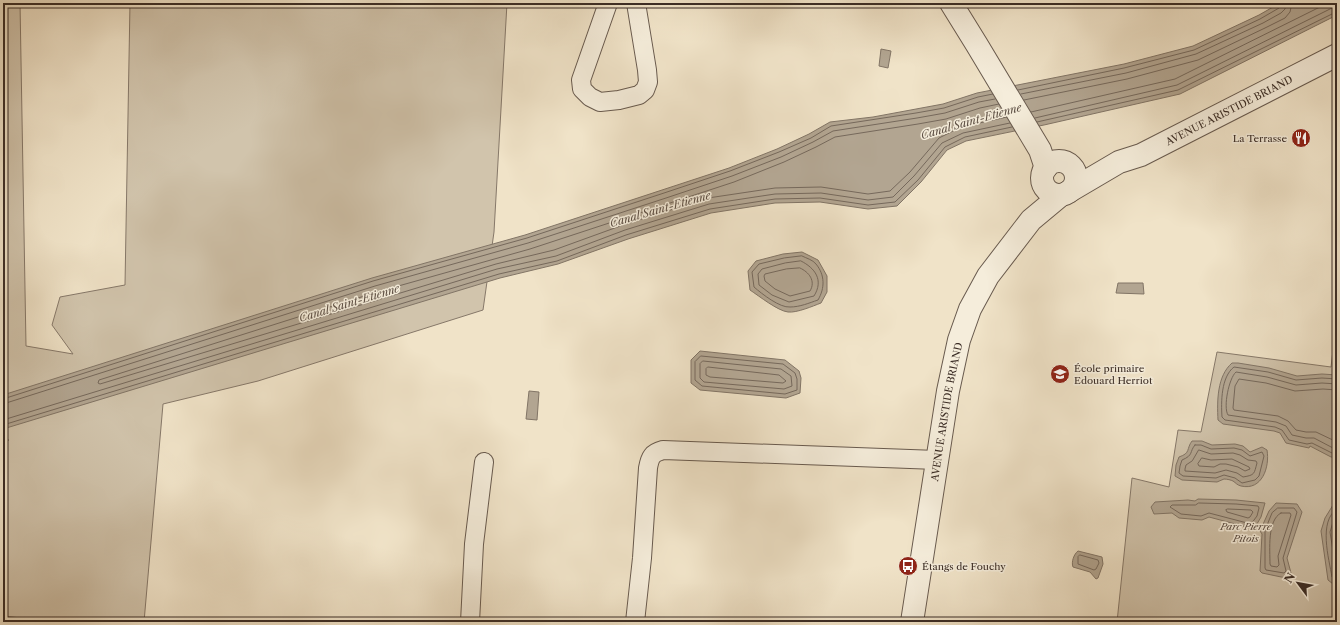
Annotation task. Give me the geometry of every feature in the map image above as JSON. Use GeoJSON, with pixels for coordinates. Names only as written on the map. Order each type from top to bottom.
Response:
{"type":"FeatureCollection","features":[{"type":"Feature","properties":{"kind":"street"},"geometry":{"type":"LineString","coordinates":[[608,3],[581,80],[582,89],[590,97],[600,102],[619,100],[639,95],[645,90],[648,82],[636,3]]}},
{"type":"Feature","properties":{"kind":"street"},"geometry":{"type":"LineString","coordinates":[[951,3],[1053,170]]}},
{"type":"Feature","properties":{"kind":"street","name":"AVENUE ARISTIDE BRIAND"},"geometry":{"type":"LineString","coordinates":[[1053,170],[1119,162],[1141,155],[1337,54]]}},
{"type":"Feature","properties":{"kind":"street","name":"AVENUE ARISTIDE BRIAND"},"geometry":{"type":"LineString","coordinates":[[1053,170],[1119,162]]}},
{"type":"Feature","properties":{"kind":"street","name":"AVENUE ARISTIDE BRIAND"},"geometry":{"type":"LineString","coordinates":[[912,622],[948,391],[958,347],[970,309],[988,276],[1031,220],[1053,170]]}},
{"type":"Feature","properties":{"kind":"street"},"geometry":{"type":"LineString","coordinates":[[635,622],[642,558],[648,468],[650,458],[654,452],[663,450],[937,460]]}},
{"type":"Feature","properties":{"kind":"street"},"geometry":{"type":"LineString","coordinates":[[470,622],[474,544],[484,462]]}},
{"type":"Feature","properties":{"kind":"green space"},"geometry":{"type":"Polygon","coordinates":[[[3,3],[20,3],[26,346],[73,354],[52,325],[60,297],[125,285],[130,3],[507,3],[494,232],[483,310],[258,381],[163,404],[144,622],[57,622],[3,616],[3,442],[9,440],[3,441],[3,3]]]}},
{"type":"Feature","properties":{"kind":"green space","name":"Parc Pierre Pitois"},"geometry":{"type":"Polygon","coordinates":[[[1337,317],[1337,622],[1117,622],[1132,478],[1169,487],[1178,430],[1201,432],[1217,352],[1331,367],[1337,317]]]}},
{"type":"Feature","properties":{"kind":"water","name":"Canal Saint-Etienne"},"geometry":{"type":"Polygon","coordinates":[[[1280,3],[1337,3],[1337,15],[1180,94],[966,141],[947,150],[921,182],[897,206],[868,209],[820,202],[775,203],[711,213],[628,239],[558,264],[500,278],[3,429],[3,395],[372,278],[525,235],[729,168],[777,149],[830,122],[873,117],[943,104],[977,93],[1124,64],[1193,46],[1259,15],[1280,3]]]}},
{"type":"Feature","properties":{"kind":"water"},"geometry":{"type":"Polygon","coordinates":[[[881,49],[891,51],[888,68],[879,66],[881,49]]]}},
{"type":"Feature","properties":{"kind":"water"},"geometry":{"type":"Polygon","coordinates":[[[802,252],[818,260],[827,276],[827,292],[821,303],[800,310],[788,312],[774,306],[750,290],[748,271],[756,261],[783,254],[802,252]]]}},
{"type":"Feature","properties":{"kind":"water"},"geometry":{"type":"Polygon","coordinates":[[[1118,283],[1143,283],[1144,294],[1116,293],[1118,283]]]}},
{"type":"Feature","properties":{"kind":"water"},"geometry":{"type":"Polygon","coordinates":[[[700,351],[785,360],[799,371],[801,378],[800,393],[786,398],[700,390],[691,383],[691,360],[700,351]]]}},
{"type":"Feature","properties":{"kind":"water"},"geometry":{"type":"Polygon","coordinates":[[[1232,363],[1269,368],[1297,376],[1322,374],[1337,375],[1337,457],[1331,457],[1310,446],[1309,448],[1286,443],[1280,433],[1274,431],[1223,424],[1218,420],[1219,389],[1223,375],[1232,363]]]}},
{"type":"Feature","properties":{"kind":"water"},"geometry":{"type":"Polygon","coordinates":[[[529,391],[539,392],[537,420],[526,419],[529,391]]]}},
{"type":"Feature","properties":{"kind":"water"},"geometry":{"type":"Polygon","coordinates":[[[1192,441],[1202,441],[1212,445],[1235,444],[1243,446],[1250,452],[1262,447],[1267,450],[1268,457],[1266,470],[1259,481],[1248,487],[1240,486],[1233,481],[1225,479],[1217,482],[1182,480],[1175,476],[1176,465],[1179,457],[1187,452],[1192,441]]]}},
{"type":"Feature","properties":{"kind":"water"},"geometry":{"type":"Polygon","coordinates":[[[1198,499],[1236,500],[1265,503],[1261,517],[1254,529],[1209,517],[1202,520],[1179,518],[1172,513],[1154,514],[1151,507],[1155,502],[1195,501],[1198,499]]]}},
{"type":"Feature","properties":{"kind":"water"},"geometry":{"type":"Polygon","coordinates":[[[1276,503],[1297,504],[1302,512],[1287,558],[1291,573],[1286,578],[1262,573],[1260,571],[1262,534],[1260,531],[1269,511],[1276,503]]]}},
{"type":"Feature","properties":{"kind":"water"},"geometry":{"type":"Polygon","coordinates":[[[1333,505],[1337,505],[1337,585],[1328,580],[1321,531],[1325,518],[1333,505]]]}},
{"type":"Feature","properties":{"kind":"water"},"geometry":{"type":"Polygon","coordinates":[[[1078,551],[1102,557],[1103,564],[1098,578],[1096,579],[1090,572],[1073,567],[1073,558],[1078,551]]]}},
{"type":"Feature","properties":{"kind":"place","name":"La Terrasse"},"geometry":{"type":"Point","coordinates":[1301,138]}},
{"type":"Feature","properties":{"kind":"place","name":"École primaire Edouard Herriot"},"geometry":{"type":"Point","coordinates":[1060,374]}},
{"type":"Feature","properties":{"kind":"place","name":"Étangs de Fouchy"},"geometry":{"type":"Point","coordinates":[908,566]}}]}
